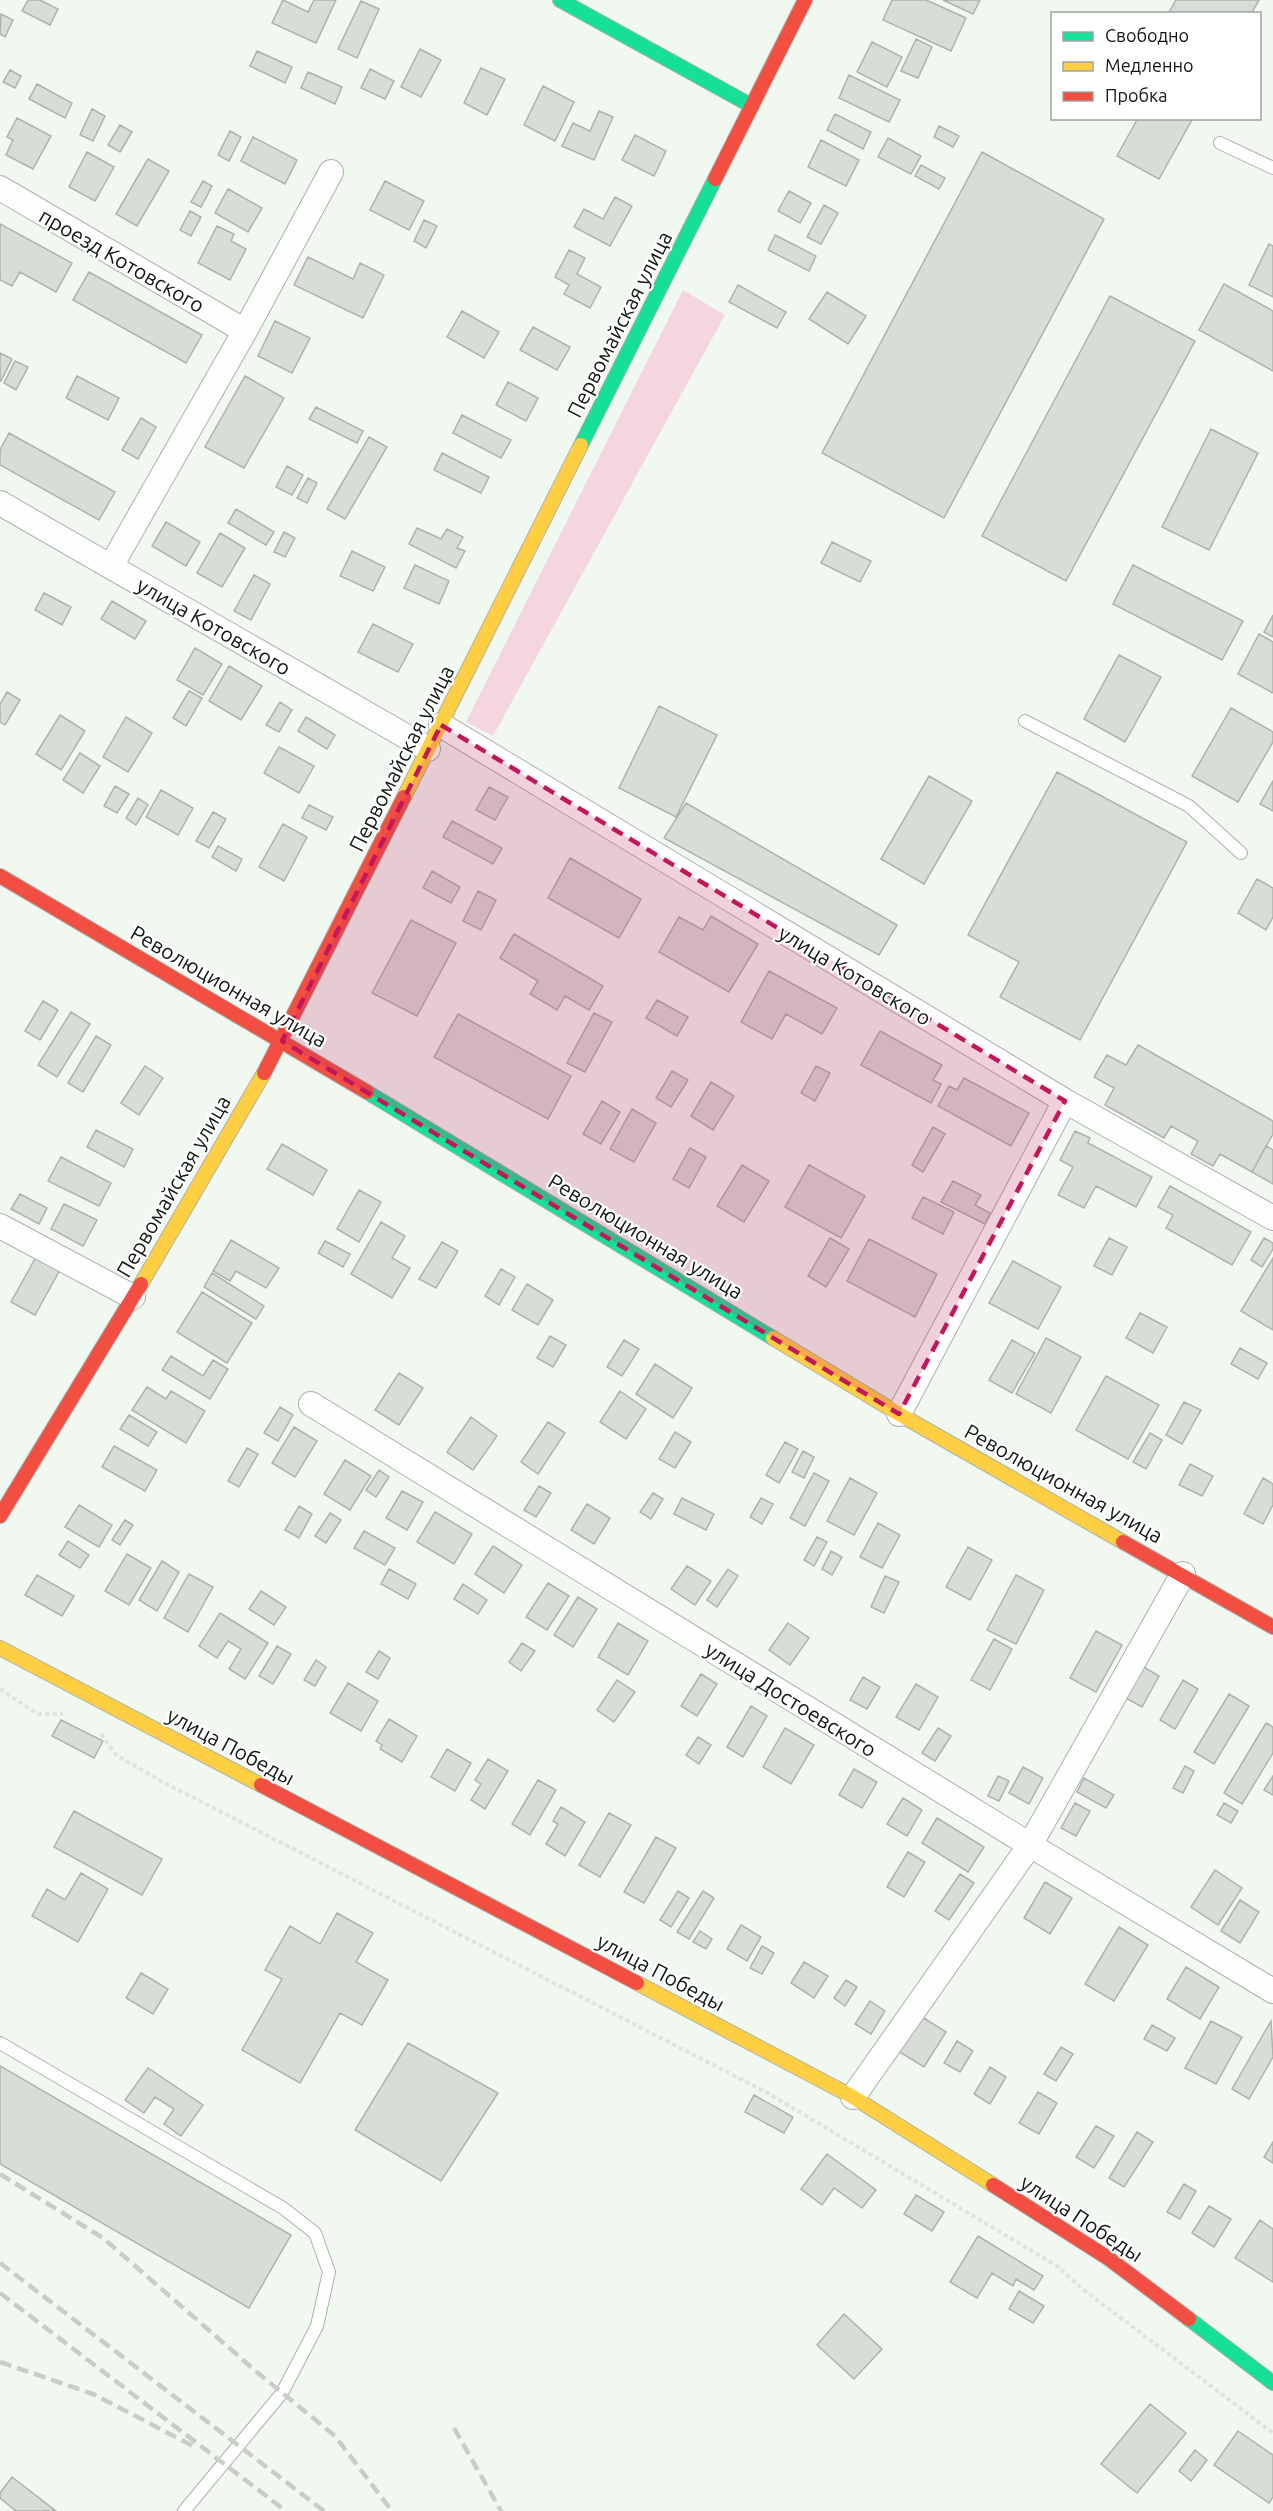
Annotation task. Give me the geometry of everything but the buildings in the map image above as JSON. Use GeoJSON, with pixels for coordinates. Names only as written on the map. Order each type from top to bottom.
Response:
{"type":"FeatureCollection","features":[{"type":"Feature","properties":{"kind":"street"},"geometry":{"type":"LineString","coordinates":[[560,0],[752,106]]}},
{"type":"Feature","properties":{"kind":"street","name":"Первомайская улица"},"geometry":{"type":"LineString","coordinates":[[0,1516],[133,1297],[282,1041],[805,0]]}},
{"type":"Feature","properties":{"kind":"street"},"geometry":{"type":"LineString","coordinates":[[111,566],[245,331],[331,172]]}},
{"type":"Feature","properties":{"kind":"street","name":"проезд Котовского"},"geometry":{"type":"LineString","coordinates":[[0,188],[245,331]]}},
{"type":"Feature","properties":{"kind":"street","name":"улица Котовского"},"geometry":{"type":"LineString","coordinates":[[0,503],[428,749]]}},
{"type":"Feature","properties":{"kind":"street","name":"улица Котовского"},"geometry":{"type":"LineString","coordinates":[[441,725],[1065,1101],[1273,1218]]}},
{"type":"Feature","properties":{"kind":"street","name":"Революционная улица"},"geometry":{"type":"LineString","coordinates":[[0,876],[282,1041],[899,1414],[1273,1628]]}},
{"type":"Feature","properties":{"kind":"street"},"geometry":{"type":"LineString","coordinates":[[899,1414],[1065,1101]]}},
{"type":"Feature","properties":{"kind":"street"},"geometry":{"type":"LineString","coordinates":[[0,1226],[133,1297]]}},
{"type":"Feature","properties":{"kind":"street","name":"улица Достоевского"},"geometry":{"type":"LineString","coordinates":[[311,1404],[1030,1845],[1273,1991]]}},
{"type":"Feature","properties":{"kind":"street"},"geometry":{"type":"LineString","coordinates":[[854,2097],[1030,1845],[1182,1574]]}},
{"type":"Feature","properties":{"kind":"street","name":"улица Победы"},"geometry":{"type":"LineString","coordinates":[[0,1648],[854,2097],[1108,2258],[1273,2383]]}},
{"type":"Feature","properties":{"kind":"lane"},"geometry":{"type":"LineString","coordinates":[[1220,143],[1272,166]]}},
{"type":"Feature","properties":{"kind":"lane"},"geometry":{"type":"LineString","coordinates":[[1025,721],[1189,806],[1241,853]]}},
{"type":"Feature","properties":{"kind":"lane"},"geometry":{"type":"LineString","coordinates":[[0,2043],[283,2208],[315,2233],[329,2272],[318,2326],[282,2393],[184,2511]]}},
{"type":"Feature","properties":{"kind":"path"},"geometry":{"type":"LineString","coordinates":[[0,1689],[39,1714],[63,1714],[72,1719]]}},
{"type":"Feature","properties":{"kind":"path"},"geometry":{"type":"LineString","coordinates":[[92,1729],[101,1734],[116,1755],[161,1780],[766,2092],[1057,2266],[1080,2288],[1273,2433]]}},
{"type":"Feature","properties":{"kind":"highlighted area"},"geometry":{"type":"Polygon","coordinates":[[[441,725],[1065,1101],[899,1414],[282,1041],[441,725]]]}},
{"type":"Feature","properties":{"kind":"shaded area"},"geometry":{"type":"Polygon","coordinates":[[[683,290],[725,315],[493,736],[466,722],[683,290]]]}},
{"type":"Feature","properties":{"kind":"railway"},"geometry":{"type":"LineString","coordinates":[[0,2174],[103,2238],[258,2373],[335,2436],[392,2511]]}},
{"type":"Feature","properties":{"kind":"railway"},"geometry":{"type":"LineString","coordinates":[[0,2263],[324,2511]]}},
{"type":"Feature","properties":{"kind":"railway"},"geometry":{"type":"LineString","coordinates":[[0,2293],[286,2511]]}},
{"type":"Feature","properties":{"kind":"railway"},"geometry":{"type":"LineString","coordinates":[[0,2362],[93,2394],[193,2446]]}},
{"type":"Feature","properties":{"kind":"railway"},"geometry":{"type":"LineString","coordinates":[[454,2428],[501,2511]]}},
{"type":"Feature","properties":{"kind":"traffic: fast"},"geometry":{"type":"LineString","coordinates":[[560,0],[752,106]]}},
{"type":"Feature","properties":{"kind":"traffic: fast"},"geometry":{"type":"LineString","coordinates":[[581,445],[715,179]]}},
{"type":"Feature","properties":{"kind":"traffic: fast"},"geometry":{"type":"LineString","coordinates":[[367,1092],[773,1338]]}},
{"type":"Feature","properties":{"kind":"traffic: fast"},"geometry":{"type":"LineString","coordinates":[[1189,2319],[1273,2383]]}},
{"type":"Feature","properties":{"kind":"traffic: slow"},"geometry":{"type":"LineString","coordinates":[[404,797],[581,445]]}},
{"type":"Feature","properties":{"kind":"traffic: slow"},"geometry":{"type":"LineString","coordinates":[[141,1284],[264,1073]]}},
{"type":"Feature","properties":{"kind":"traffic: slow"},"geometry":{"type":"LineString","coordinates":[[773,1338],[899,1414],[1123,1542]]}},
{"type":"Feature","properties":{"kind":"traffic: slow"},"geometry":{"type":"LineString","coordinates":[[0,1648],[261,1785]]}},
{"type":"Feature","properties":{"kind":"traffic: slow"},"geometry":{"type":"LineString","coordinates":[[637,1983],[853,2097],[993,2185]]}},
{"type":"Feature","properties":{"kind":"traffic: jam"},"geometry":{"type":"LineString","coordinates":[[715,179],[805,0]]}},
{"type":"Feature","properties":{"kind":"traffic: jam"},"geometry":{"type":"LineString","coordinates":[[264,1073],[404,797]]}},
{"type":"Feature","properties":{"kind":"traffic: jam"},"geometry":{"type":"LineString","coordinates":[[0,876],[367,1092]]}},
{"type":"Feature","properties":{"kind":"traffic: jam"},"geometry":{"type":"LineString","coordinates":[[0,1516],[141,1284]]}},
{"type":"Feature","properties":{"kind":"traffic: jam"},"geometry":{"type":"LineString","coordinates":[[1123,1542],[1273,1627]]}},
{"type":"Feature","properties":{"kind":"traffic: jam"},"geometry":{"type":"LineString","coordinates":[[261,1785],[637,1983]]}},
{"type":"Feature","properties":{"kind":"traffic: jam"},"geometry":{"type":"LineString","coordinates":[[993,2185],[1108,2258],[1189,2319]]}}]}
